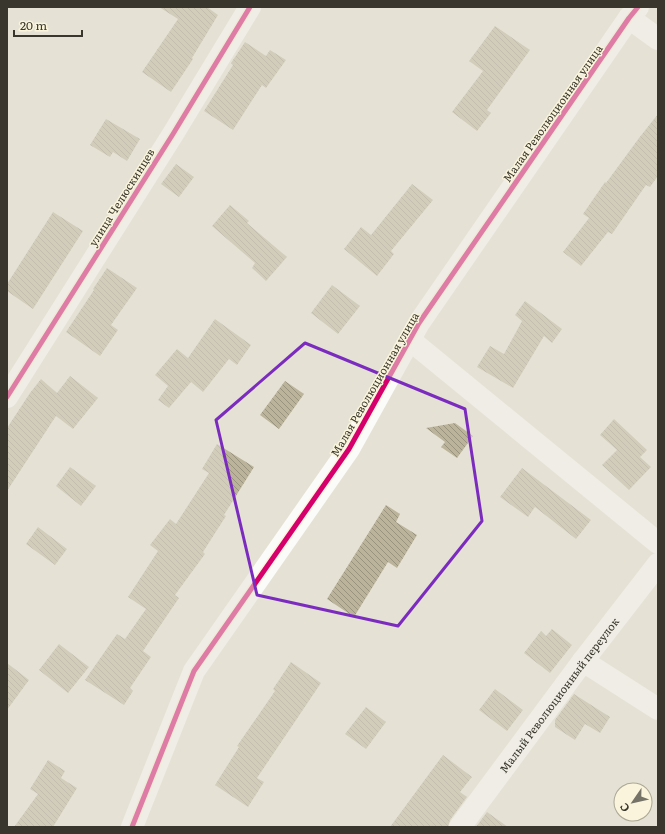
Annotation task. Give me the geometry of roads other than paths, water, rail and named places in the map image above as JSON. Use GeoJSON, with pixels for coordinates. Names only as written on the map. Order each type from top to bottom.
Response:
{"type":"FeatureCollection","features":[{"type":"Feature","properties":{"kind":"street","name":"улица Челюскинцев"},"geometry":{"type":"LineString","coordinates":[[7,397],[173,134],[250,7]]}},
{"type":"Feature","properties":{"kind":"street"},"geometry":{"type":"LineString","coordinates":[[634,12],[658,39]]}},
{"type":"Feature","properties":{"kind":"street","name":"Малая Революционная улица"},"geometry":{"type":"LineString","coordinates":[[132,827],[194,671],[350,449],[424,316],[634,12]]}},
{"type":"Feature","properties":{"kind":"street"},"geometry":{"type":"LineString","coordinates":[[410,340],[658,543]]}},
{"type":"Feature","properties":{"kind":"street","name":"Малый Революционный переулок"},"geometry":{"type":"LineString","coordinates":[[460,827],[583,661],[658,564]]}},
{"type":"Feature","properties":{"kind":"street"},"geometry":{"type":"LineString","coordinates":[[583,661],[658,709]]}}]}
